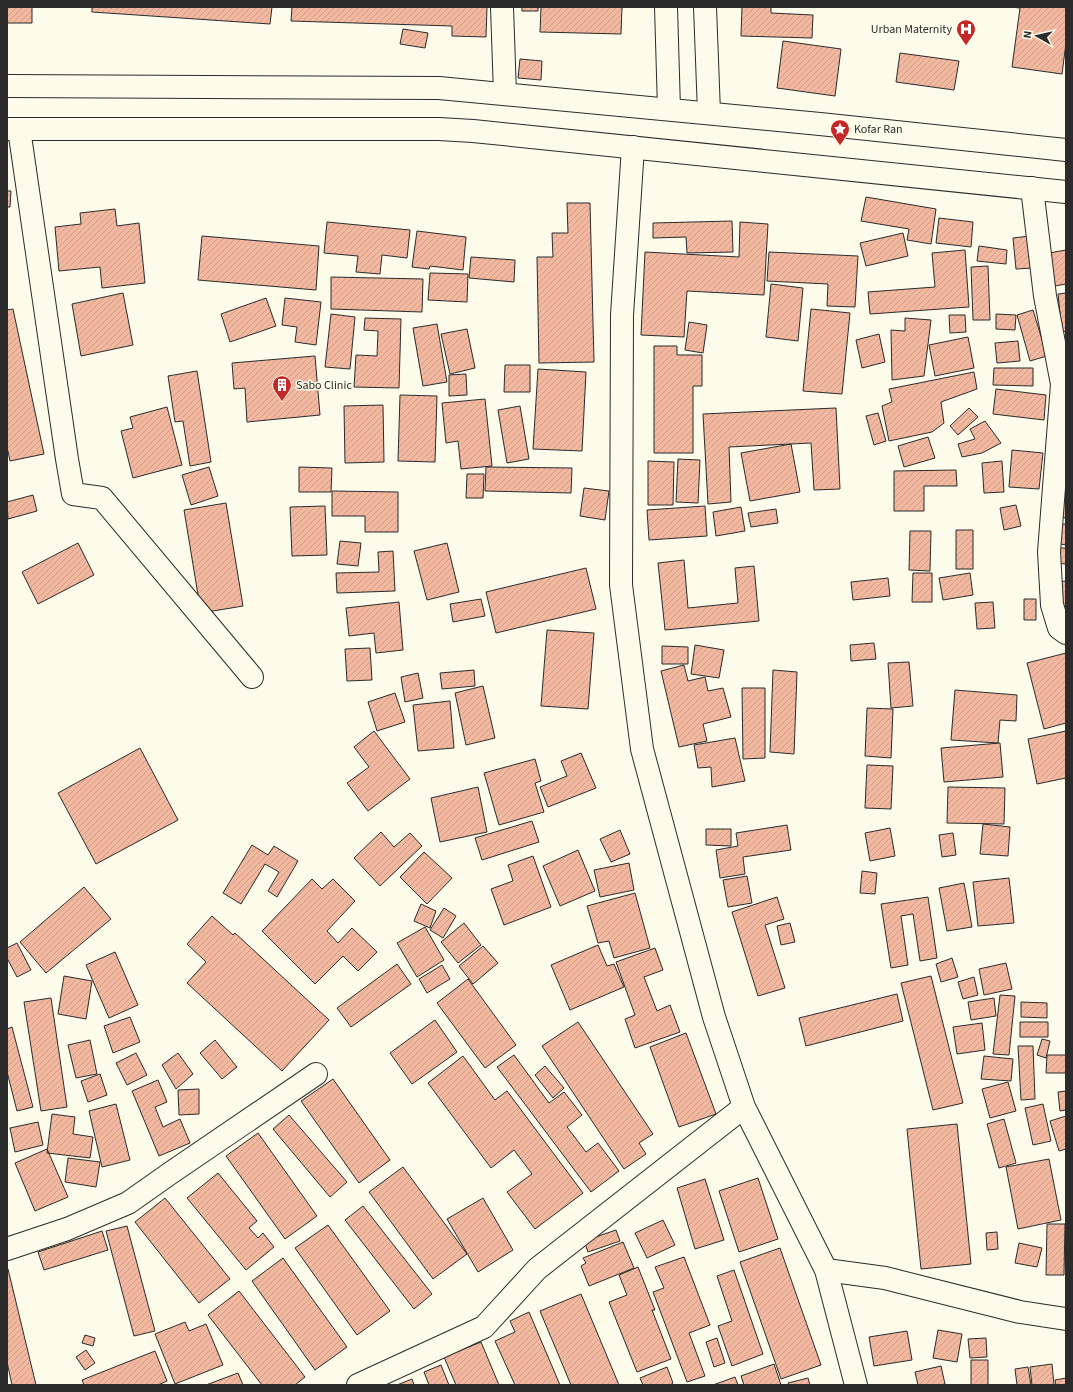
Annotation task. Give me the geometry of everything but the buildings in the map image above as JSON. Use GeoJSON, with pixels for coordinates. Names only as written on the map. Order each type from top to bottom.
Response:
{"type":"FeatureCollection","features":[{"type":"Feature","properties":{"kind":"street"},"geometry":{"type":"LineString","coordinates":[[502,7],[505,94]]}},
{"type":"Feature","properties":{"kind":"street"},"geometry":{"type":"LineString","coordinates":[[666,7],[668,109]]}},
{"type":"Feature","properties":{"kind":"street"},"geometry":{"type":"LineString","coordinates":[[705,7],[708,112]]}},
{"type":"Feature","properties":{"kind":"street"},"geometry":{"type":"LineString","coordinates":[[7,86],[439,88],[708,112],[1066,150]]}},
{"type":"Feature","properties":{"kind":"street"},"geometry":{"type":"LineString","coordinates":[[252,678],[102,498],[73,494],[13,129],[439,129],[481,131],[1066,192]]}},
{"type":"Feature","properties":{"kind":"street"},"geometry":{"type":"LineString","coordinates":[[633,147],[622,315],[621,585],[642,749],[714,1017],[744,1107],[826,1270],[856,1385]]}},
{"type":"Feature","properties":{"kind":"street"},"geometry":{"type":"LineString","coordinates":[[1032,188],[1045,296],[1062,384],[1049,552],[1052,605],[1059,628],[1066,633]]}},
{"type":"Feature","properties":{"kind":"street"},"geometry":{"type":"LineString","coordinates":[[7,1249],[67,1229],[128,1203],[316,1074]]}},
{"type":"Feature","properties":{"kind":"street"},"geometry":{"type":"LineString","coordinates":[[358,1385],[484,1327],[537,1269],[744,1107]]}},
{"type":"Feature","properties":{"kind":"street"},"geometry":{"type":"LineString","coordinates":[[826,1270],[885,1278],[1020,1312],[1066,1319]]}},
{"type":"Feature","properties":{"kind":"place","name":"Urban Maternity"},"geometry":{"type":"Point","coordinates":[966,46]}},
{"type":"Feature","properties":{"kind":"place","name":"Kofar Ran"},"geometry":{"type":"Point","coordinates":[840,146]}},
{"type":"Feature","properties":{"kind":"place","name":"Sabo Clinic"},"geometry":{"type":"Point","coordinates":[282,402]}}]}
